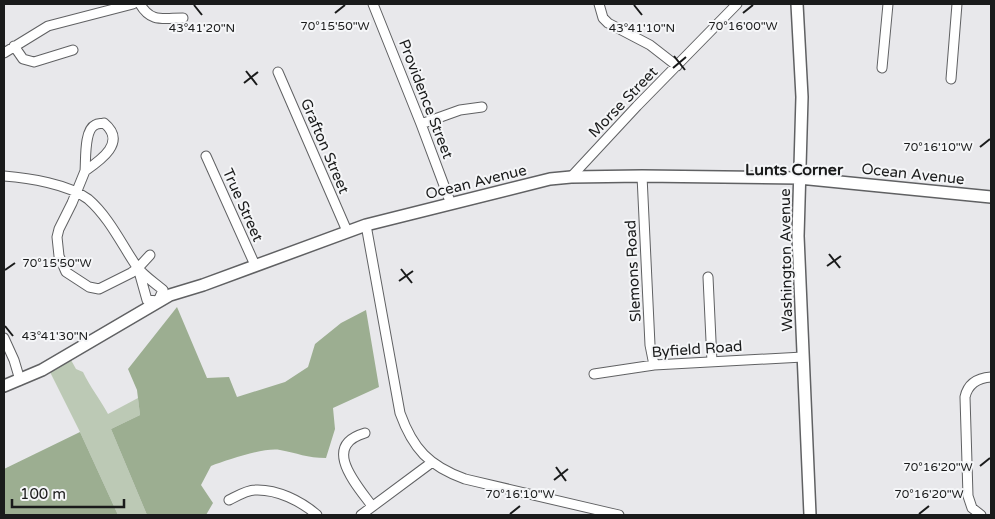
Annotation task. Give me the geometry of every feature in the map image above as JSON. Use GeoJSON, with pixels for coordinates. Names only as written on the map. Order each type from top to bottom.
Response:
{"type":"FeatureCollection","features":[{"type":"Feature","properties":{"kind":"main road","name":"Washington Avenue"},"geometry":{"type":"LineString","coordinates":[[797,4],[802,97],[798,236],[810,515]]}},
{"type":"Feature","properties":{"kind":"main road","name":"Ocean Avenue"},"geometry":{"type":"LineString","coordinates":[[4,386],[42,370],[158,301],[366,225],[550,179],[642,176],[799,178],[991,197]]}},
{"type":"Feature","properties":{"kind":"street"},"geometry":{"type":"LineString","coordinates":[[4,53],[48,26],[133,4]]}},
{"type":"Feature","properties":{"kind":"street"},"geometry":{"type":"LineString","coordinates":[[140,4],[144,12],[153,18],[183,18]]}},
{"type":"Feature","properties":{"kind":"street","name":"Providence Street"},"geometry":{"type":"LineString","coordinates":[[373,4],[451,204]]}},
{"type":"Feature","properties":{"kind":"street"},"geometry":{"type":"LineString","coordinates":[[599,4],[603,18],[608,23],[650,45],[677,66]]}},
{"type":"Feature","properties":{"kind":"street","name":"Morse Street"},"geometry":{"type":"LineString","coordinates":[[572,177],[737,4]]}},
{"type":"Feature","properties":{"kind":"street"},"geometry":{"type":"LineString","coordinates":[[882,68],[888,4]]}},
{"type":"Feature","properties":{"kind":"street"},"geometry":{"type":"LineString","coordinates":[[951,78],[957,4]]}},
{"type":"Feature","properties":{"kind":"street"},"geometry":{"type":"LineString","coordinates":[[14,46],[23,59],[34,62],[73,50]]}},
{"type":"Feature","properties":{"kind":"street","name":"Grafton Street"},"geometry":{"type":"LineString","coordinates":[[278,72],[347,231]]}},
{"type":"Feature","properties":{"kind":"street"},"geometry":{"type":"LineString","coordinates":[[421,124],[460,110],[482,107]]}},
{"type":"Feature","properties":{"kind":"street"},"geometry":{"type":"LineString","coordinates":[[85,171],[100,160],[112,146],[113,137],[110,129],[104,123],[95,125],[89,131],[85,171],[59,229],[57,237],[59,256],[66,272],[89,287],[99,289],[138,268],[150,255]]}},
{"type":"Feature","properties":{"kind":"street","name":"True Street"},"geometry":{"type":"LineString","coordinates":[[206,156],[255,265]]}},
{"type":"Feature","properties":{"kind":"street"},"geometry":{"type":"LineString","coordinates":[[4,176],[32,180],[77,192],[89,201],[102,214],[138,268],[163,290],[158,301],[147,300],[138,268]]}},
{"type":"Feature","properties":{"kind":"street","name":"Slemons Road"},"geometry":{"type":"LineString","coordinates":[[642,176],[650,344],[654,365]]}},
{"type":"Feature","properties":{"kind":"street"},"geometry":{"type":"LineString","coordinates":[[366,225],[400,413],[411,438],[431,463],[465,479],[619,515]]}},
{"type":"Feature","properties":{"kind":"street"},"geometry":{"type":"LineString","coordinates":[[708,277],[712,362]]}},
{"type":"Feature","properties":{"kind":"street"},"geometry":{"type":"LineString","coordinates":[[4,338],[14,360],[20,380]]}},
{"type":"Feature","properties":{"kind":"street","name":"Byfield Road"},"geometry":{"type":"LineString","coordinates":[[594,374],[654,365],[803,357]]}},
{"type":"Feature","properties":{"kind":"street"},"geometry":{"type":"LineString","coordinates":[[982,515],[972,508],[968,496],[965,397],[966,390],[972,383],[979,379],[991,377]]}},
{"type":"Feature","properties":{"kind":"street"},"geometry":{"type":"LineString","coordinates":[[365,432],[349,439],[344,447],[343,454],[344,460],[354,479],[372,506]]}},
{"type":"Feature","properties":{"kind":"street"},"geometry":{"type":"LineString","coordinates":[[361,515],[431,463]]}},
{"type":"Feature","properties":{"kind":"street"},"geometry":{"type":"LineString","coordinates":[[229,500],[254,490],[269,492],[297,500],[317,515]]}},
{"type":"Feature","properties":{"kind":"green space"},"geometry":{"type":"Polygon","coordinates":[[[177,307],[207,378],[229,377],[237,397],[285,382],[308,367],[315,344],[341,323],[366,310],[379,387],[333,408],[335,429],[326,458],[280,450],[265,450],[236,458],[211,466],[201,485],[213,503],[206,515],[147,515],[111,429],[140,415],[137,390],[128,369],[177,307]]]}},
{"type":"Feature","properties":{"kind":"green space"},"geometry":{"type":"Polygon","coordinates":[[[71,360],[76,369],[83,372],[108,414],[138,398],[140,415],[111,429],[147,515],[118,515],[50,372],[71,360]]]}},
{"type":"Feature","properties":{"kind":"green space"},"geometry":{"type":"Polygon","coordinates":[[[80,432],[118,515],[4,515],[4,469],[80,432]]]}},
{"type":"Feature","properties":{"kind":"district","name":"Lunts Corner"},"geometry":{"type":"Point","coordinates":[794,170]}}]}
